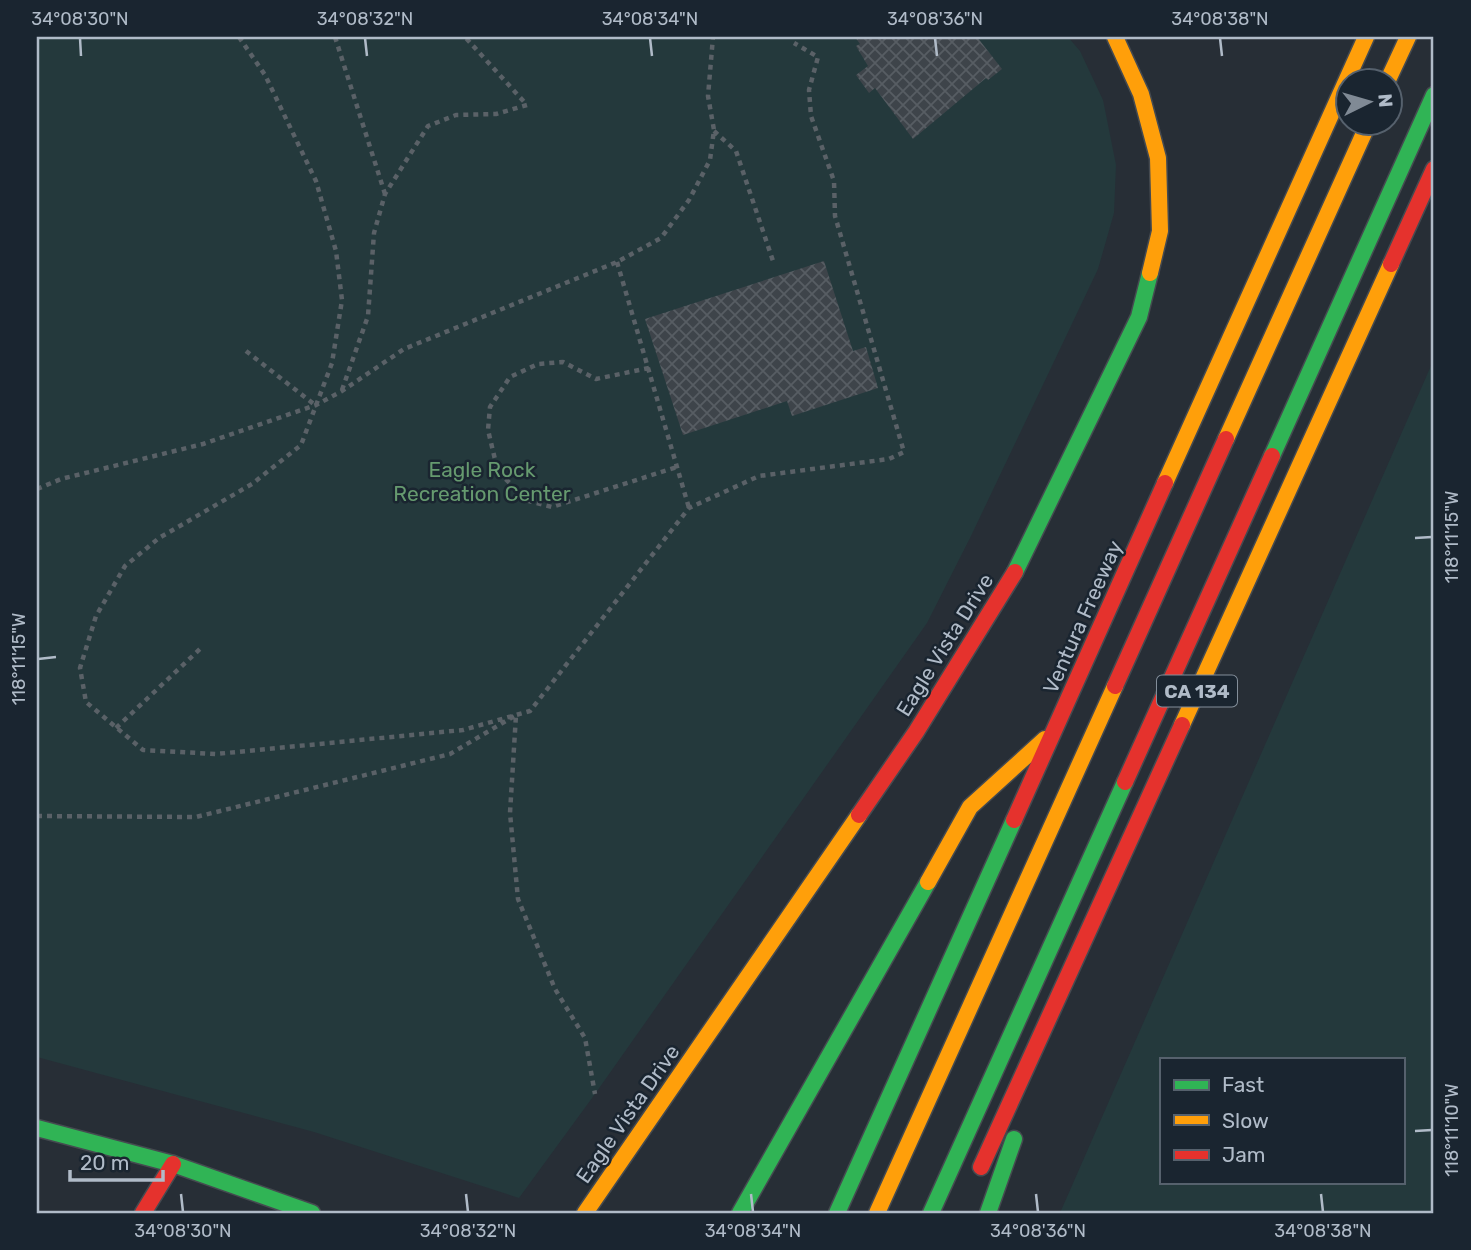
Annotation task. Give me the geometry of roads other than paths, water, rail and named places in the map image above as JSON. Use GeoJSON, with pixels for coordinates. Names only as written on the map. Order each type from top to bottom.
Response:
{"type":"FeatureCollection","features":[{"type":"Feature","properties":{"kind":"main road","name":"Eagle Vista Drive"},"geometry":{"type":"LineString","coordinates":[[585,1213],[916,732],[1009,585],[1139,317],[1160,231],[1157,158],[1140,93],[1115,37]]}},
{"type":"Feature","properties":{"kind":"main road","name":"Ventura Freeway"},"geometry":{"type":"LineString","coordinates":[[837,1213],[1366,37]]}},
{"type":"Feature","properties":{"kind":"main road"},"geometry":{"type":"LineString","coordinates":[[1395,66],[1408,37]]}},
{"type":"Feature","properties":{"kind":"main road"},"geometry":{"type":"LineString","coordinates":[[931,1213],[1434,95]]}},
{"type":"Feature","properties":{"kind":"main road"},"geometry":{"type":"LineString","coordinates":[[877,1213],[1363,136]]}},
{"type":"Feature","properties":{"kind":"main road","name":"CA 134"},"geometry":{"type":"LineString","coordinates":[[976,1176],[1434,169]]}},
{"type":"Feature","properties":{"kind":"main road"},"geometry":{"type":"LineString","coordinates":[[740,1213],[970,807],[1056,729]]}},
{"type":"Feature","properties":{"kind":"main road"},"geometry":{"type":"LineString","coordinates":[[988,1213],[1095,915]]}},
{"type":"Feature","properties":{"kind":"main road"},"geometry":{"type":"LineString","coordinates":[[37,1128],[173,1164],[312,1213]]}},
{"type":"Feature","properties":{"kind":"main road"},"geometry":{"type":"LineString","coordinates":[[170,1201],[173,1164]]}},
{"type":"Feature","properties":{"kind":"main road"},"geometry":{"type":"LineString","coordinates":[[144,1213],[173,1164]]}},
{"type":"Feature","properties":{"kind":"park label","name":"Eagle Rock Recreation Center"},"geometry":{"type":"Point","coordinates":[482,482]}}]}
